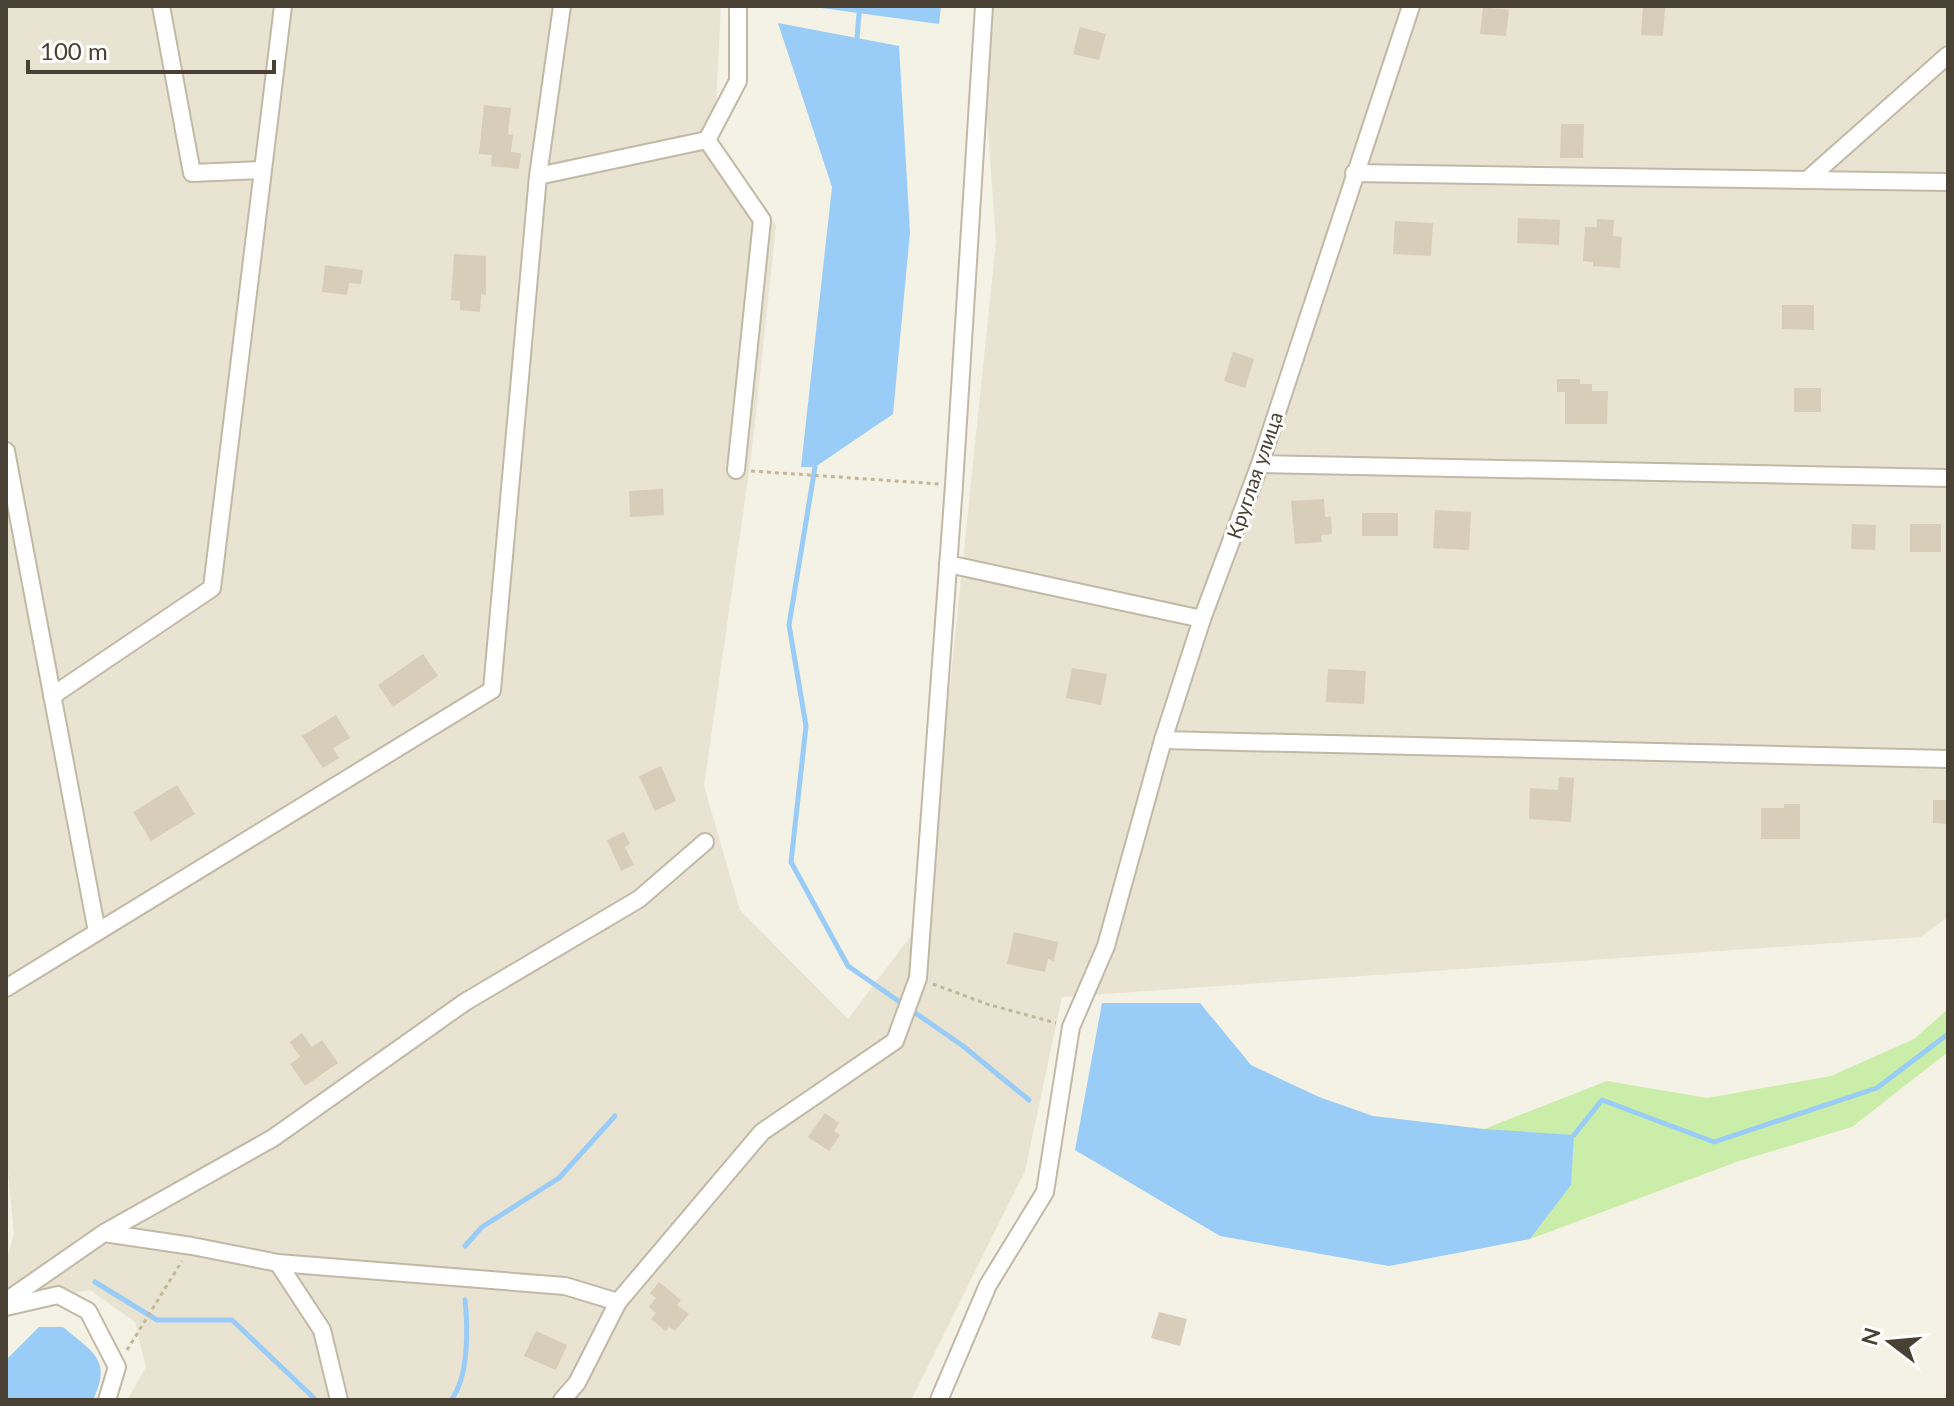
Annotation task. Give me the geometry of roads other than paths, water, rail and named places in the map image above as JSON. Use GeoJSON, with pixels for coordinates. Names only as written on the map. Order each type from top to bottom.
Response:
{"type":"FeatureCollection","features":[{"type":"Feature","properties":{"kind":"street"},"geometry":{"type":"LineString","coordinates":[[161,6],[192,173],[261,170]]}},
{"type":"Feature","properties":{"kind":"street"},"geometry":{"type":"LineString","coordinates":[[52,696],[212,588],[283,6]]}},
{"type":"Feature","properties":{"kind":"street"},"geometry":{"type":"LineString","coordinates":[[6,988],[492,690],[538,176],[562,6]]}},
{"type":"Feature","properties":{"kind":"street"},"geometry":{"type":"LineString","coordinates":[[707,140],[738,81],[738,6]]}},
{"type":"Feature","properties":{"kind":"street"},"geometry":{"type":"LineString","coordinates":[[562,1400],[577,1383],[618,1302],[762,1132],[895,1041],[918,978],[954,485],[984,6]]}},
{"type":"Feature","properties":{"kind":"street","name":"Круглая улица"},"geometry":{"type":"LineString","coordinates":[[939,1400],[988,1285],[1045,1192],[1071,1027],[1106,946],[1163,740],[1202,619],[1260,464],[1411,6]]}},
{"type":"Feature","properties":{"kind":"street"},"geometry":{"type":"LineString","coordinates":[[1807,180],[1948,55]]}},
{"type":"Feature","properties":{"kind":"street"},"geometry":{"type":"LineString","coordinates":[[538,176],[707,140]]}},
{"type":"Feature","properties":{"kind":"street"},"geometry":{"type":"LineString","coordinates":[[707,140],[762,220],[736,470]]}},
{"type":"Feature","properties":{"kind":"street"},"geometry":{"type":"LineString","coordinates":[[1354,173],[1948,182]]}},
{"type":"Feature","properties":{"kind":"street"},"geometry":{"type":"LineString","coordinates":[[6,451],[97,932]]}},
{"type":"Feature","properties":{"kind":"street"},"geometry":{"type":"LineString","coordinates":[[1260,464],[1948,478]]}},
{"type":"Feature","properties":{"kind":"street"},"geometry":{"type":"LineString","coordinates":[[948,564],[1202,619]]}},
{"type":"Feature","properties":{"kind":"street"},"geometry":{"type":"LineString","coordinates":[[1163,740],[1948,759]]}},
{"type":"Feature","properties":{"kind":"street"},"geometry":{"type":"LineString","coordinates":[[6,1304],[104,1233],[273,1138],[465,1002],[639,899],[705,842]]}},
{"type":"Feature","properties":{"kind":"street"},"geometry":{"type":"LineString","coordinates":[[104,1233],[278,1263],[565,1286],[618,1302]]}},
{"type":"Feature","properties":{"kind":"street"},"geometry":{"type":"LineString","coordinates":[[278,1263],[322,1330],[339,1400]]}},
{"type":"Feature","properties":{"kind":"street"},"geometry":{"type":"LineString","coordinates":[[6,1304],[58,1295],[88,1311],[117,1367],[107,1400]]}},
{"type":"Feature","properties":{"kind":"water"},"geometry":{"type":"Polygon","coordinates":[[[807,6],[941,6],[939,24],[807,6]]]}},
{"type":"Feature","properties":{"kind":"water"},"geometry":{"type":"Polygon","coordinates":[[[778,23],[899,46],[910,232],[893,414],[815,467],[801,467],[832,187],[778,23]]]}},
{"type":"Feature","properties":{"kind":"water"},"geometry":{"type":"Polygon","coordinates":[[[1102,1003],[1200,1003],[1251,1065],[1319,1097],[1373,1116],[1484,1129],[1574,1135],[1571,1185],[1530,1239],[1389,1266],[1220,1236],[1075,1150],[1102,1003]]]}},
{"type":"Feature","properties":{"kind":"water"},"geometry":{"type":"Polygon","coordinates":[[[39,1327],[63,1327],[91,1350],[100,1365],[101,1375],[93,1400],[6,1400],[6,1360],[39,1327]]]}},
{"type":"Feature","properties":{"kind":"waterway"},"geometry":{"type":"LineString","coordinates":[[857,38],[859,13]]}},
{"type":"Feature","properties":{"kind":"waterway"},"geometry":{"type":"LineString","coordinates":[[815,467],[789,625],[806,726],[791,862],[848,966],[963,1046],[1029,1100]]}},
{"type":"Feature","properties":{"kind":"waterway"},"geometry":{"type":"LineString","coordinates":[[1574,1135],[1602,1100],[1714,1142],[1877,1088],[1948,1034]]}},
{"type":"Feature","properties":{"kind":"waterway"},"geometry":{"type":"LineString","coordinates":[[465,1246],[482,1227],[559,1178],[615,1116]]}},
{"type":"Feature","properties":{"kind":"waterway"},"geometry":{"type":"LineString","coordinates":[[95,1282],[157,1320],[232,1320],[316,1400]]}},
{"type":"Feature","properties":{"kind":"waterway"},"geometry":{"type":"LineString","coordinates":[[451,1400],[464,1366],[467,1338],[465,1300]]}}]}
